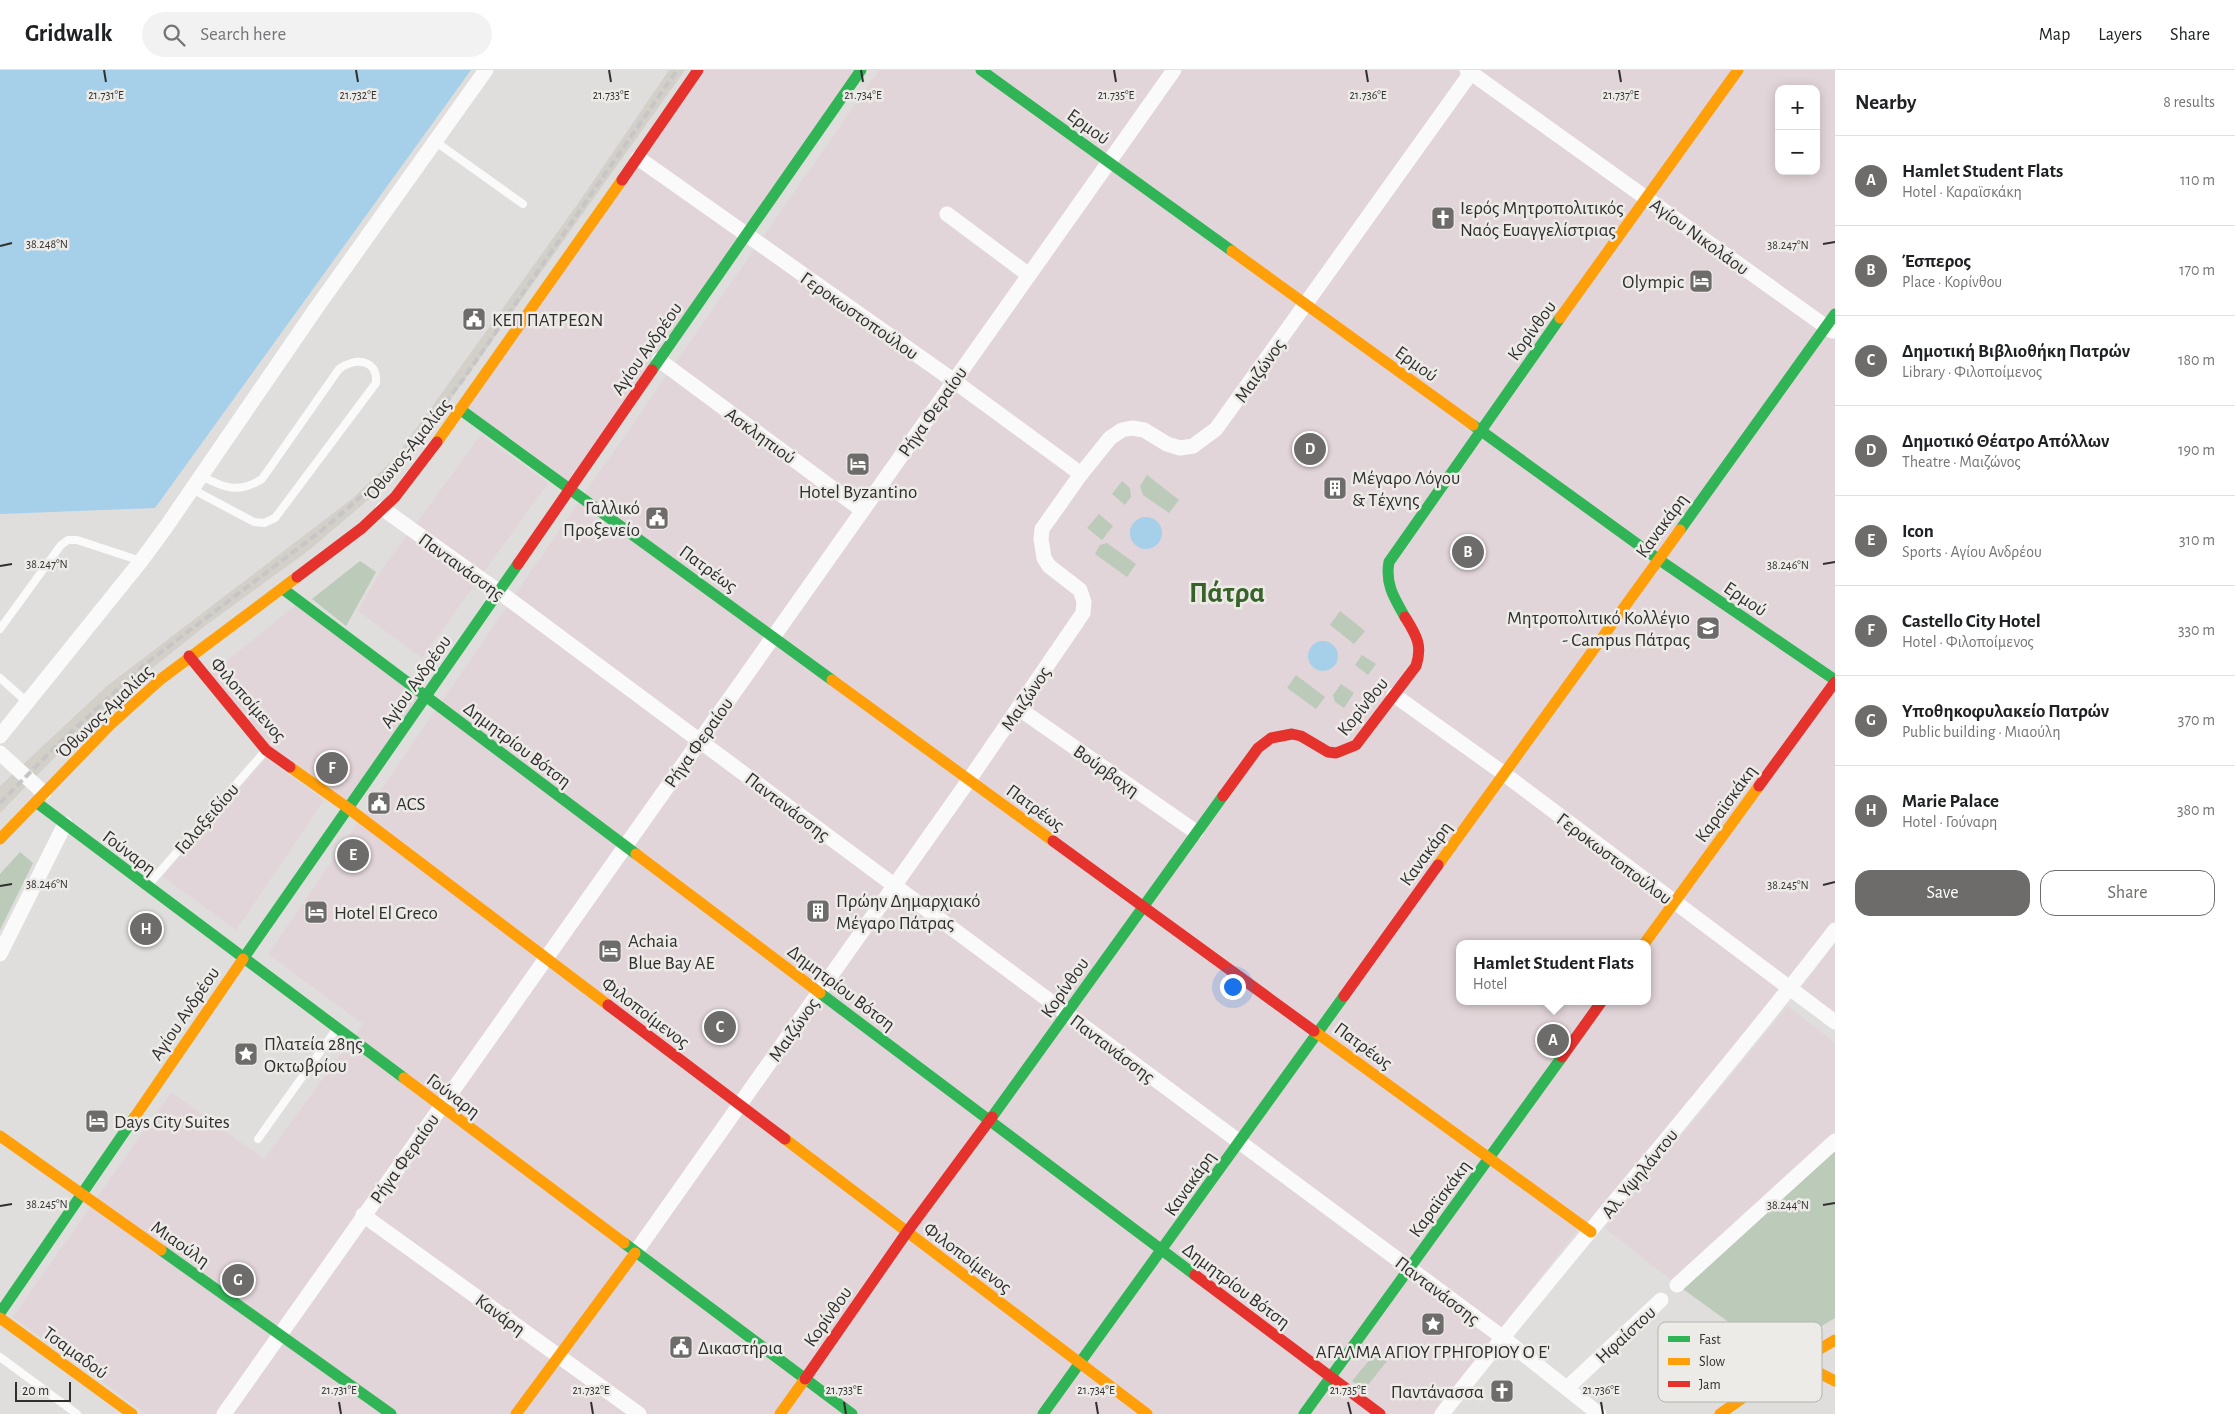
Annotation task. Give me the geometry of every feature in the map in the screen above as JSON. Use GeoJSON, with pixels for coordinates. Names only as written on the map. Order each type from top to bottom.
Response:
{"type":"FeatureCollection","features":[{"type":"Feature","properties":{"kind":"main road","name":"Όθωνος-Αμαλίας"},"geometry":{"type":"LineString","coordinates":[[0,839],[116,719],[161,679],[283,588],[383,509],[394,497],[461,410],[698,70]]}},
{"type":"Feature","properties":{"kind":"main road","name":"Αγίου Ανδρέου"},"geometry":{"type":"LineString","coordinates":[[0,1313],[243,959],[861,70]]}},
{"type":"Feature","properties":{"kind":"main road","name":"Ερμού"},"geometry":{"type":"LineString","coordinates":[[981,70],[1658,559],[1835,681]]}},
{"type":"Feature","properties":{"kind":"main road","name":"Κορίνθου"},"geometry":{"type":"LineString","coordinates":[[780,1414],[907,1232],[1067,1014],[1142,906],[1263,743],[1276,736],[1293,734],[1321,750],[1340,752],[1348,750],[1356,745],[1416,666],[1422,652],[1419,642],[1389,589],[1386,578],[1388,566],[1480,431],[1738,70]]}},
{"type":"Feature","properties":{"kind":"main road","name":"Κανακάρη"},"geometry":{"type":"LineString","coordinates":[[1043,1414],[1658,559],[1830,330],[1835,314]]}},
{"type":"Feature","properties":{"kind":"main road","name":"Πατρέως"},"geometry":{"type":"LineString","coordinates":[[461,410],[1591,1232]]}},
{"type":"Feature","properties":{"kind":"main road","name":"Δημητρίου Βότση"},"geometry":{"type":"LineString","coordinates":[[283,588],[1380,1414]]}},
{"type":"Feature","properties":{"kind":"main road","name":"Φιλοποίμενος"},"geometry":{"type":"LineString","coordinates":[[190,656],[266,750],[348,808],[1147,1414]]}},
{"type":"Feature","properties":{"kind":"main road","name":"Καραϊσκάκη"},"geometry":{"type":"LineString","coordinates":[[1647,940],[1835,681]]}},
{"type":"Feature","properties":{"kind":"main road","name":"Γούναρη"},"geometry":{"type":"LineString","coordinates":[[40,798],[65,824],[852,1414]]}},
{"type":"Feature","properties":{"kind":"main road","name":"Καραϊσκάκη"},"geometry":{"type":"LineString","coordinates":[[1304,1414],[1599,1005]]}},
{"type":"Feature","properties":{"kind":"main road","name":"Μιαούλη"},"geometry":{"type":"LineString","coordinates":[[0,1136],[391,1414]]}},
{"type":"Feature","properties":{"kind":"main road","name":"Μαιζώνος"},"geometry":{"type":"LineString","coordinates":[[516,1414],[635,1253]]}},
{"type":"Feature","properties":{"kind":"main road","name":"Τσαμαδού"},"geometry":{"type":"LineString","coordinates":[[0,1318],[132,1414]]}},
{"type":"Feature","properties":{"kind":"main road"},"geometry":{"type":"LineString","coordinates":[[1822,1348],[1835,1340]]}},
{"type":"Feature","properties":{"kind":"main road"},"geometry":{"type":"LineString","coordinates":[[1822,1374],[1835,1381]]}},
{"type":"Feature","properties":{"kind":"main road"},"geometry":{"type":"LineString","coordinates":[[1720,1414],[1737,1402]]}},
{"type":"Feature","properties":{"kind":"street"},"geometry":{"type":"LineString","coordinates":[[0,736],[141,561],[486,70]]}},
{"type":"Feature","properties":{"kind":"street","name":"Ρήγα Φεραίου"},"geometry":{"type":"LineString","coordinates":[[224,1414],[1174,70]]}},
{"type":"Feature","properties":{"kind":"street","name":"Αγίου Νικολάου"},"geometry":{"type":"LineString","coordinates":[[1470,71],[1830,330]]}},
{"type":"Feature","properties":{"kind":"street","name":"Μαιζώνος"},"geometry":{"type":"LineString","coordinates":[[635,1253],[969,780],[1083,613],[1084,602],[1080,590],[1049,566],[1044,558],[1041,539],[1042,529],[1081,474],[1110,438],[1122,430],[1132,428],[1144,430],[1168,444],[1180,448],[1193,446],[1202,441],[1220,425],[1470,71]]}},
{"type":"Feature","properties":{"kind":"street","name":"Γεροκωστοπούλου"},"geometry":{"type":"LineString","coordinates":[[638,158],[954,380],[1081,474]]}},
{"type":"Feature","properties":{"kind":"street"},"geometry":{"type":"LineString","coordinates":[[947,214],[1029,275]]}},
{"type":"Feature","properties":{"kind":"street","name":"Ασκληπιού"},"geometry":{"type":"LineString","coordinates":[[659,360],[862,510]]}},
{"type":"Feature","properties":{"kind":"street","name":"Παντανάσσης"},"geometry":{"type":"LineString","coordinates":[[383,509],[498,591],[1502,1337],[1599,1414]]}},
{"type":"Feature","properties":{"kind":"street","name":"Γεροκωστοπούλου"},"geometry":{"type":"LineString","coordinates":[[1394,695],[1503,773],[1835,1022]]}},
{"type":"Feature","properties":{"kind":"street","name":"Βούρβαχη"},"geometry":{"type":"LineString","coordinates":[[1018,708],[1196,832]]}},
{"type":"Feature","properties":{"kind":"street"},"geometry":{"type":"LineString","coordinates":[[0,753],[40,798]]}},
{"type":"Feature","properties":{"kind":"street"},"geometry":{"type":"LineString","coordinates":[[0,954],[65,824]]}},
{"type":"Feature","properties":{"kind":"street","name":"Αλ. Υψηλάντου"},"geometry":{"type":"LineString","coordinates":[[1442,1414],[1502,1337],[1591,1232],[1835,930]]}},
{"type":"Feature","properties":{"kind":"street"},"geometry":{"type":"LineString","coordinates":[[1677,1285],[1835,1141]]}},
{"type":"Feature","properties":{"kind":"street","name":"Κανάρη"},"geometry":{"type":"LineString","coordinates":[[364,1215],[639,1414]]}},
{"type":"Feature","properties":{"kind":"street","name":"Ηφαίστου"},"geometry":{"type":"LineString","coordinates":[[1567,1388],[1661,1300]]}},
{"type":"Feature","properties":{"kind":"lane"},"geometry":{"type":"LineString","coordinates":[[436,142],[523,204]]}},
{"type":"Feature","properties":{"kind":"lane"},"geometry":{"type":"LineString","coordinates":[[192,489],[254,522],[264,523],[275,518],[376,383],[376,377],[372,368],[366,363],[357,361],[347,363],[339,368],[262,479],[258,482],[240,488],[225,488],[201,476]]}},
{"type":"Feature","properties":{"kind":"lane"},"geometry":{"type":"LineString","coordinates":[[0,629],[61,545],[68,540],[77,540],[141,561]]}},
{"type":"Feature","properties":{"kind":"lane"},"geometry":{"type":"LineString","coordinates":[[0,678],[27,702]]}},
{"type":"Feature","properties":{"kind":"lane","name":"Γαλαξειδίου"},"geometry":{"type":"LineString","coordinates":[[147,886],[266,750]]}},
{"type":"Feature","properties":{"kind":"lane"},"geometry":{"type":"LineString","coordinates":[[258,1139],[336,1029]]}},
{"type":"Feature","properties":{"kind":"lane"},"geometry":{"type":"LineString","coordinates":[[0,1357],[77,1414]]}},
{"type":"Feature","properties":{"kind":"shaded area"},"geometry":{"type":"Polygon","coordinates":[[[669,70],[685,70],[430,428],[376,493],[308,551],[205,626],[140,678],[64,748],[0,813],[0,786],[107,686],[352,499],[395,458],[577,205],[669,70]]]}},
{"type":"Feature","properties":{"kind":"shaded area"},"geometry":{"type":"Polygon","coordinates":[[[698,70],[861,70],[570,488],[461,410],[698,70]]]}},
{"type":"Feature","properties":{"kind":"shaded area"},"geometry":{"type":"Polygon","coordinates":[[[879,70],[1835,70],[1835,930],[1591,1232],[1581,1225],[1434,1414],[146,1414],[13,1317],[171,1092],[264,1159],[363,1024],[268,954],[879,70]]]}},
{"type":"Feature","properties":{"kind":"shaded area"},"geometry":{"type":"Polygon","coordinates":[[[481,435],[548,483],[422,658],[358,611],[380,572],[481,435]]]}},
{"type":"Feature","properties":{"kind":"shaded area"},"geometry":{"type":"Polygon","coordinates":[[[298,603],[424,698],[348,808],[266,750],[207,677],[298,603]]]}},
{"type":"Feature","properties":{"kind":"shaded area"},"geometry":{"type":"Polygon","coordinates":[[[266,758],[324,800],[236,930],[162,876],[266,758]]]}},
{"type":"Feature","properties":{"kind":"shaded area"},"geometry":{"type":"Polygon","coordinates":[[[1835,943],[1835,1013],[1802,987],[1835,943]]]}},
{"type":"Feature","properties":{"kind":"shaded area"},"geometry":{"type":"Polygon","coordinates":[[[1788,1006],[1835,1043],[1835,1133],[1672,1281],[1605,1228],[1788,1006]]]}},
{"type":"Feature","properties":{"kind":"green space"},"geometry":{"type":"Polygon","coordinates":[[[1147,475],[1179,500],[1169,513],[1143,495],[1140,486],[1147,475]]]}},
{"type":"Feature","properties":{"kind":"green space"},"geometry":{"type":"Polygon","coordinates":[[[1122,481],[1130,488],[1131,497],[1125,505],[1112,494],[1122,481]]]}},
{"type":"Feature","properties":{"kind":"green space"},"geometry":{"type":"Polygon","coordinates":[[[1099,514],[1113,526],[1102,540],[1087,528],[1099,514]]]}},
{"type":"Feature","properties":{"kind":"green space"},"geometry":{"type":"Polygon","coordinates":[[[1107,543],[1136,564],[1127,577],[1095,554],[1100,545],[1107,543]]]}},
{"type":"Feature","properties":{"kind":"green space"},"geometry":{"type":"Polygon","coordinates":[[[360,561],[376,572],[346,626],[312,599],[360,561]]]}},
{"type":"Feature","properties":{"kind":"green space"},"geometry":{"type":"Polygon","coordinates":[[[1340,611],[1365,631],[1354,644],[1330,625],[1340,611]]]}},
{"type":"Feature","properties":{"kind":"green space"},"geometry":{"type":"Polygon","coordinates":[[[1362,655],[1376,664],[1368,675],[1355,665],[1362,655]]]}},
{"type":"Feature","properties":{"kind":"green space"},"geometry":{"type":"Polygon","coordinates":[[[1296,675],[1325,697],[1316,709],[1287,688],[1296,675]]]}},
{"type":"Feature","properties":{"kind":"green space"},"geometry":{"type":"Polygon","coordinates":[[[1341,684],[1354,693],[1344,708],[1335,702],[1333,695],[1341,684]]]}},
{"type":"Feature","properties":{"kind":"green space"},"geometry":{"type":"Polygon","coordinates":[[[20,852],[33,863],[0,930],[0,874],[20,852]]]}},
{"type":"Feature","properties":{"kind":"green space"},"geometry":{"type":"Polygon","coordinates":[[[1835,1151],[1835,1318],[1822,1326],[1822,1322],[1728,1322],[1683,1289],[1835,1151]]]}},
{"type":"Feature","properties":{"kind":"green space"},"geometry":{"type":"Polygon","coordinates":[[[1376,1352],[1387,1361],[1364,1390],[1352,1381],[1376,1352]]]}},
{"type":"Feature","properties":{"kind":"water"},"geometry":{"type":"Polygon","coordinates":[[[0,70],[471,70],[155,508],[0,514],[0,70]]]}},
{"type":"Feature","properties":{"kind":"water"},"geometry":{"type":"Polygon","coordinates":[[[1146,517],[1152,518],[1157,522],[1161,527],[1161,539],[1157,544],[1152,548],[1146,549],[1140,548],[1135,544],[1131,539],[1130,533],[1131,527],[1135,522],[1140,518],[1146,517]]]}},
{"type":"Feature","properties":{"kind":"water"},"geometry":{"type":"Polygon","coordinates":[[[1323,641],[1333,646],[1338,656],[1333,666],[1323,671],[1313,666],[1308,656],[1313,646],[1323,641]]]}},
{"type":"Feature","properties":{"kind":"railway"},"geometry":{"type":"LineString","coordinates":[[0,803],[55,747],[144,665],[321,531],[377,483],[431,422],[464,378],[677,70]]}},
{"type":"Feature","properties":{"kind":"traffic: fast"},"geometry":{"type":"LineString","coordinates":[[652,370],[861,70]]}},
{"type":"Feature","properties":{"kind":"traffic: fast"},"geometry":{"type":"LineString","coordinates":[[981,70],[1232,251]]}},
{"type":"Feature","properties":{"kind":"traffic: fast"},"geometry":{"type":"LineString","coordinates":[[1680,530],[1835,314]]}},
{"type":"Feature","properties":{"kind":"traffic: fast"},"geometry":{"type":"LineString","coordinates":[[1405,617],[1389,584],[1389,562],[1560,318]]}},
{"type":"Feature","properties":{"kind":"traffic: fast"},"geometry":{"type":"LineString","coordinates":[[461,410],[832,680]]}},
{"type":"Feature","properties":{"kind":"traffic: fast"},"geometry":{"type":"LineString","coordinates":[[1473,425],[1658,559],[1835,680]]}},
{"type":"Feature","properties":{"kind":"traffic: fast"},"geometry":{"type":"LineString","coordinates":[[243,959],[518,564]]}},
{"type":"Feature","properties":{"kind":"traffic: fast"},"geometry":{"type":"LineString","coordinates":[[283,589],[636,854]]}},
{"type":"Feature","properties":{"kind":"traffic: fast"},"geometry":{"type":"LineString","coordinates":[[992,1117],[1223,796]]}},
{"type":"Feature","properties":{"kind":"traffic: fast"},"geometry":{"type":"LineString","coordinates":[[36,802],[404,1078]]}},
{"type":"Feature","properties":{"kind":"traffic: fast"},"geometry":{"type":"LineString","coordinates":[[820,993],[1195,1275]]}},
{"type":"Feature","properties":{"kind":"traffic: fast"},"geometry":{"type":"LineString","coordinates":[[1043,1414],[1344,996]]}},
{"type":"Feature","properties":{"kind":"traffic: fast"},"geometry":{"type":"LineString","coordinates":[[1304,1414],[1562,1057]]}},
{"type":"Feature","properties":{"kind":"traffic: fast"},"geometry":{"type":"LineString","coordinates":[[0,1313],[134,1118]]}},
{"type":"Feature","properties":{"kind":"traffic: fast"},"geometry":{"type":"LineString","coordinates":[[624,1243],[852,1414]]}},
{"type":"Feature","properties":{"kind":"traffic: fast"},"geometry":{"type":"LineString","coordinates":[[161,1250],[391,1414]]}},
{"type":"Feature","properties":{"kind":"traffic: slow"},"geometry":{"type":"LineString","coordinates":[[1560,318],[1738,70]]}},
{"type":"Feature","properties":{"kind":"traffic: slow"},"geometry":{"type":"LineString","coordinates":[[437,442],[622,180]]}},
{"type":"Feature","properties":{"kind":"traffic: slow"},"geometry":{"type":"LineString","coordinates":[[1232,251],[1473,425]]}},
{"type":"Feature","properties":{"kind":"traffic: slow"},"geometry":{"type":"LineString","coordinates":[[1438,865],[1680,530]]}},
{"type":"Feature","properties":{"kind":"traffic: slow"},"geometry":{"type":"LineString","coordinates":[[0,839],[110,725],[161,679],[297,577]]}},
{"type":"Feature","properties":{"kind":"traffic: slow"},"geometry":{"type":"LineString","coordinates":[[832,680],[1053,841]]}},
{"type":"Feature","properties":{"kind":"traffic: slow"},"geometry":{"type":"LineString","coordinates":[[290,767],[348,808],[608,1005]]}},
{"type":"Feature","properties":{"kind":"traffic: slow"},"geometry":{"type":"LineString","coordinates":[[1647,940],[1759,786]]}},
{"type":"Feature","properties":{"kind":"traffic: slow"},"geometry":{"type":"LineString","coordinates":[[636,854],[820,993]]}},
{"type":"Feature","properties":{"kind":"traffic: slow"},"geometry":{"type":"LineString","coordinates":[[134,1118],[243,959]]}},
{"type":"Feature","properties":{"kind":"traffic: slow"},"geometry":{"type":"LineString","coordinates":[[1314,1031],[1591,1232]]}},
{"type":"Feature","properties":{"kind":"traffic: slow"},"geometry":{"type":"LineString","coordinates":[[404,1078],[624,1243]]}},
{"type":"Feature","properties":{"kind":"traffic: slow"},"geometry":{"type":"LineString","coordinates":[[0,1136],[161,1250]]}},
{"type":"Feature","properties":{"kind":"traffic: slow"},"geometry":{"type":"LineString","coordinates":[[785,1139],[1147,1414]]}},
{"type":"Feature","properties":{"kind":"traffic: slow"},"geometry":{"type":"LineString","coordinates":[[516,1414],[635,1253]]}},
{"type":"Feature","properties":{"kind":"traffic: slow"},"geometry":{"type":"LineString","coordinates":[[0,1318],[132,1414]]}},
{"type":"Feature","properties":{"kind":"traffic: slow"},"geometry":{"type":"LineString","coordinates":[[1822,1348],[1835,1340]]}},
{"type":"Feature","properties":{"kind":"traffic: slow"},"geometry":{"type":"LineString","coordinates":[[1822,1374],[1835,1381]]}},
{"type":"Feature","properties":{"kind":"traffic: slow"},"geometry":{"type":"LineString","coordinates":[[780,1414],[805,1379]]}},
{"type":"Feature","properties":{"kind":"traffic: slow"},"geometry":{"type":"LineString","coordinates":[[1720,1414],[1737,1402]]}},
{"type":"Feature","properties":{"kind":"traffic: jam"},"geometry":{"type":"LineString","coordinates":[[622,180],[698,70]]}},
{"type":"Feature","properties":{"kind":"traffic: jam"},"geometry":{"type":"LineString","coordinates":[[518,564],[652,370]]}},
{"type":"Feature","properties":{"kind":"traffic: jam"},"geometry":{"type":"LineString","coordinates":[[297,577],[362,528],[395,497],[437,442]]}},
{"type":"Feature","properties":{"kind":"traffic: jam"},"geometry":{"type":"LineString","coordinates":[[1223,796],[1258,748],[1271,738],[1292,734],[1301,736],[1328,752],[1336,753],[1356,745],[1416,666],[1419,652],[1417,640],[1405,617]]}},
{"type":"Feature","properties":{"kind":"traffic: jam"},"geometry":{"type":"LineString","coordinates":[[189,656],[266,750],[290,767]]}},
{"type":"Feature","properties":{"kind":"traffic: jam"},"geometry":{"type":"LineString","coordinates":[[1759,786],[1835,682]]}},
{"type":"Feature","properties":{"kind":"traffic: jam"},"geometry":{"type":"LineString","coordinates":[[1053,841],[1314,1031]]}},
{"type":"Feature","properties":{"kind":"traffic: jam"},"geometry":{"type":"LineString","coordinates":[[1344,996],[1438,865]]}},
{"type":"Feature","properties":{"kind":"traffic: jam"},"geometry":{"type":"LineString","coordinates":[[608,1005],[785,1139]]}},
{"type":"Feature","properties":{"kind":"traffic: jam"},"geometry":{"type":"LineString","coordinates":[[1562,1057],[1599,1005]]}},
{"type":"Feature","properties":{"kind":"traffic: jam"},"geometry":{"type":"LineString","coordinates":[[805,1379],[907,1232],[992,1117]]}},
{"type":"Feature","properties":{"kind":"traffic: jam"},"geometry":{"type":"LineString","coordinates":[[1195,1275],[1380,1414]]}},
{"type":"Feature","properties":{"kind":"place","name":"Ιερός Μητροπολιτικός Ναός Ευαγγελίστριας"},"geometry":{"type":"Point","coordinates":[1443,218]}},
{"type":"Feature","properties":{"kind":"place","name":"Olympic"},"geometry":{"type":"Point","coordinates":[1701,281]}},
{"type":"Feature","properties":{"kind":"place","name":"ΚΕΠ ΠΑΤΡΕΩΝ"},"geometry":{"type":"Point","coordinates":[474,319]}},
{"type":"Feature","properties":{"kind":"place","name":"Δημοτικό Θέατρο Απόλλων"},"geometry":{"type":"Point","coordinates":[1310,449]}},
{"type":"Feature","properties":{"kind":"place","name":"Hotel Byzantino"},"geometry":{"type":"Point","coordinates":[858,464]}},
{"type":"Feature","properties":{"kind":"place","name":"Μέγαρο Λόγου & Τέχνης"},"geometry":{"type":"Point","coordinates":[1335,488]}},
{"type":"Feature","properties":{"kind":"place","name":"Γαλλικό Προξενείο"},"geometry":{"type":"Point","coordinates":[657,518]}},
{"type":"Feature","properties":{"kind":"place","name":"Έσπερος"},"geometry":{"type":"Point","coordinates":[1468,552]}},
{"type":"Feature","properties":{"kind":"place","name":"Μητροπολιτικό Κολλέγιο - Campus Πάτρας"},"geometry":{"type":"Point","coordinates":[1708,628]}},
{"type":"Feature","properties":{"kind":"place","name":"Castello City Hotel"},"geometry":{"type":"Point","coordinates":[332,768]}},
{"type":"Feature","properties":{"kind":"place","name":"ACS"},"geometry":{"type":"Point","coordinates":[379,803]}},
{"type":"Feature","properties":{"kind":"place","name":"Icon"},"geometry":{"type":"Point","coordinates":[353,855]}},
{"type":"Feature","properties":{"kind":"place","name":"Πρώην Δημαρχιακό Μέγαρο Πάτρας"},"geometry":{"type":"Point","coordinates":[818,911]}},
{"type":"Feature","properties":{"kind":"place","name":"Hotel El Greco"},"geometry":{"type":"Point","coordinates":[316,912]}},
{"type":"Feature","properties":{"kind":"place","name":"Marie Palace"},"geometry":{"type":"Point","coordinates":[146,929]}},
{"type":"Feature","properties":{"kind":"place","name":"Achaia Blue Bay AE"},"geometry":{"type":"Point","coordinates":[610,951]}},
{"type":"Feature","properties":{"kind":"place","name":"Δημοτική Βιβλιοθήκη Πατρών"},"geometry":{"type":"Point","coordinates":[720,1027]}},
{"type":"Feature","properties":{"kind":"place","name":"Hamlet Student Flats"},"geometry":{"type":"Point","coordinates":[1553,1040]}},
{"type":"Feature","properties":{"kind":"place","name":"Πλατεία 28ης Οκτωβρίου"},"geometry":{"type":"Point","coordinates":[246,1054]}},
{"type":"Feature","properties":{"kind":"place","name":"Days City Suites"},"geometry":{"type":"Point","coordinates":[97,1121]}},
{"type":"Feature","properties":{"kind":"place","name":"Υποθηκοφυλακείο Πατρών"},"geometry":{"type":"Point","coordinates":[238,1280]}},
{"type":"Feature","properties":{"kind":"place","name":"ΑΓΑΛΜΑ ΑΓΙΟΥ ΓΡΗΓΟΡΙΟΥ Ο Ε'"},"geometry":{"type":"Point","coordinates":[1433,1324]}},
{"type":"Feature","properties":{"kind":"place","name":"Δικαστήρια"},"geometry":{"type":"Point","coordinates":[681,1347]}},
{"type":"Feature","properties":{"kind":"place","name":"Παντάνασσα"},"geometry":{"type":"Point","coordinates":[1502,1391]}},
{"type":"Feature","properties":{"kind":"district","name":"Πάτρα"},"geometry":{"type":"Point","coordinates":[1227,592]}}]}
